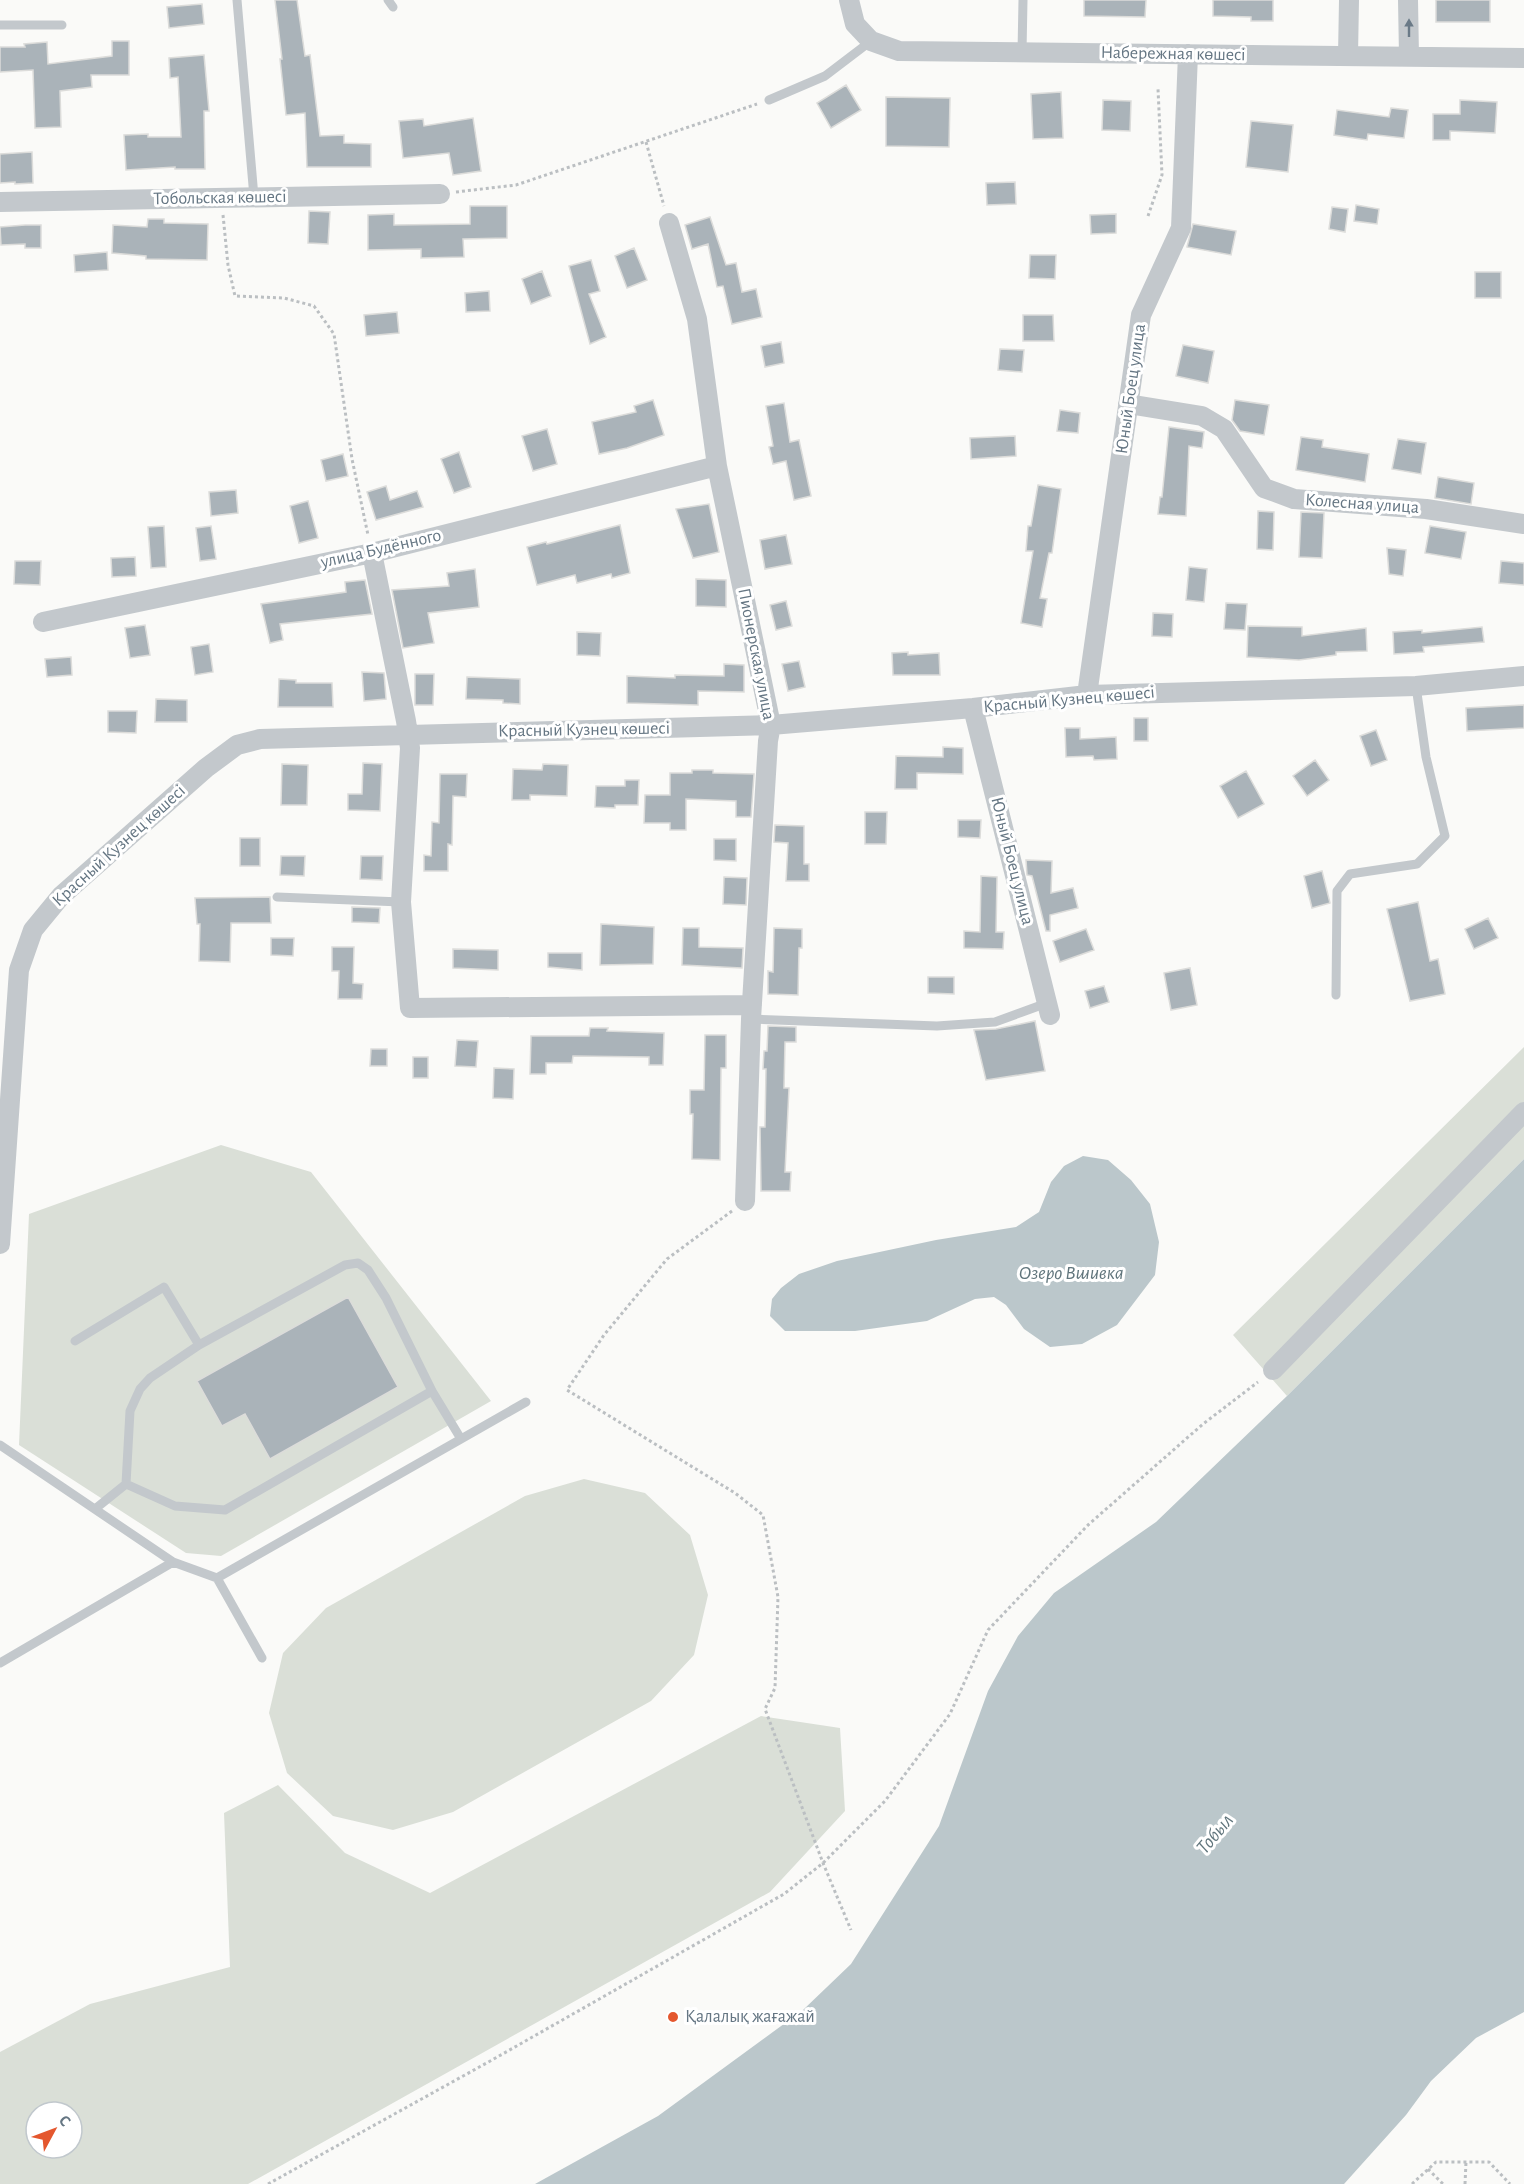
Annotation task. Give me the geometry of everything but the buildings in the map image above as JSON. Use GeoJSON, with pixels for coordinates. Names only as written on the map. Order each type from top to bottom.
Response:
{"type":"FeatureCollection","features":[{"type":"Feature","properties":{"kind":"street"},"geometry":{"type":"LineString","coordinates":[[849,0],[855,24],[871,41]]}},
{"type":"Feature","properties":{"kind":"street"},"geometry":{"type":"LineString","coordinates":[[1348,56],[1349,0]]}},
{"type":"Feature","properties":{"kind":"street"},"geometry":{"type":"LineString","coordinates":[[1408,0],[1409,56]]}},
{"type":"Feature","properties":{"kind":"street","name":"Набережная көшесі"},"geometry":{"type":"LineString","coordinates":[[871,41],[899,51],[1524,58]]}},
{"type":"Feature","properties":{"kind":"street","name":"Юный Боец улица"},"geometry":{"type":"LineString","coordinates":[[1087,695],[1141,315],[1181,228],[1188,54]]}},
{"type":"Feature","properties":{"kind":"street","name":"Тобольская көшесі"},"geometry":{"type":"LineString","coordinates":[[0,202],[440,194]]}},
{"type":"Feature","properties":{"kind":"street","name":"Пионерская улица"},"geometry":{"type":"LineString","coordinates":[[669,223],[697,319],[717,466],[771,725],[768,741],[752,1012],[745,1201]]}},
{"type":"Feature","properties":{"kind":"street","name":"Колесная улица"},"geometry":{"type":"LineString","coordinates":[[1128,404],[1202,416],[1224,429],[1264,488],[1294,500],[1426,509],[1524,524]]}},
{"type":"Feature","properties":{"kind":"street","name":"улица Будённого"},"geometry":{"type":"LineString","coordinates":[[43,622],[372,553],[717,466]]}},
{"type":"Feature","properties":{"kind":"street"},"geometry":{"type":"LineString","coordinates":[[372,553],[410,748],[401,902],[410,1008],[752,1012]]}},
{"type":"Feature","properties":{"kind":"street","name":"Красный Кузнец көшесі"},"geometry":{"type":"LineString","coordinates":[[0,1244],[6,1058],[19,970],[33,930],[61,896],[206,768],[237,745],[260,739],[771,725],[973,708],[1087,695],[1416,686],[1524,676]]}},
{"type":"Feature","properties":{"kind":"street","name":"Юный Боец улица"},"geometry":{"type":"LineString","coordinates":[[973,708],[1049,1009]]}},
{"type":"Feature","properties":{"kind":"street"},"geometry":{"type":"LineString","coordinates":[[1273,1370],[1524,1112]]}},
{"type":"Feature","properties":{"kind":"lane"},"geometry":{"type":"LineString","coordinates":[[237,0],[254,198]]}},
{"type":"Feature","properties":{"kind":"lane"},"geometry":{"type":"LineString","coordinates":[[1022,52],[1023,0]]}},
{"type":"Feature","properties":{"kind":"lane"},"geometry":{"type":"LineString","coordinates":[[0,25],[62,25]]}},
{"type":"Feature","properties":{"kind":"lane"},"geometry":{"type":"LineString","coordinates":[[769,100],[825,76],[871,41]]}},
{"type":"Feature","properties":{"kind":"lane"},"geometry":{"type":"LineString","coordinates":[[1336,995],[1337,891],[1350,874],[1417,864],[1445,836],[1426,757],[1416,686]]}},
{"type":"Feature","properties":{"kind":"lane"},"geometry":{"type":"LineString","coordinates":[[278,897],[401,902]]}},
{"type":"Feature","properties":{"kind":"lane"},"geometry":{"type":"LineString","coordinates":[[752,1012],[936,1026],[995,1022],[1049,1009]]}},
{"type":"Feature","properties":{"kind":"lane"},"geometry":{"type":"LineString","coordinates":[[95,1509],[126,1484],[130,1411],[140,1389],[150,1378],[199,1345],[345,1264],[358,1263],[368,1270],[386,1298],[432,1391],[461,1439]]}},
{"type":"Feature","properties":{"kind":"lane"},"geometry":{"type":"LineString","coordinates":[[75,1341],[165,1287],[199,1345]]}},
{"type":"Feature","properties":{"kind":"lane"},"geometry":{"type":"LineString","coordinates":[[126,1484],[175,1506],[225,1510],[432,1391]]}},
{"type":"Feature","properties":{"kind":"lane"},"geometry":{"type":"LineString","coordinates":[[217,1578],[526,1402]]}},
{"type":"Feature","properties":{"kind":"lane"},"geometry":{"type":"LineString","coordinates":[[0,1445],[173,1562],[217,1578],[262,1658]]}},
{"type":"Feature","properties":{"kind":"lane"},"geometry":{"type":"LineString","coordinates":[[0,1663],[173,1562]]}},
{"type":"Feature","properties":{"kind":"path"},"geometry":{"type":"LineString","coordinates":[[1148,216],[1161,175],[1158,89]]}},
{"type":"Feature","properties":{"kind":"path"},"geometry":{"type":"LineString","coordinates":[[440,194],[516,185],[769,100]]}},
{"type":"Feature","properties":{"kind":"path"},"geometry":{"type":"LineString","coordinates":[[646,142],[669,223]]}},
{"type":"Feature","properties":{"kind":"path"},"geometry":{"type":"LineString","coordinates":[[221,198],[228,265],[235,296],[284,298],[314,306],[334,334],[352,459],[372,553]]}},
{"type":"Feature","properties":{"kind":"path"},"geometry":{"type":"LineString","coordinates":[[745,1201],[667,1259],[604,1335],[567,1390],[735,1493],[763,1515],[778,1597],[775,1688],[765,1709],[851,1930]]}},
{"type":"Feature","properties":{"kind":"path"},"geometry":{"type":"LineString","coordinates":[[268,2184],[773,1900],[823,1863],[885,1802],[950,1714],[988,1630],[1088,1526],[1203,1424],[1273,1370]]}},
{"type":"Feature","properties":{"kind":"path"},"geometry":{"type":"LineString","coordinates":[[1412,2184],[1436,2162],[1489,2162],[1510,2184]]}},
{"type":"Feature","properties":{"kind":"path"},"geometry":{"type":"LineString","coordinates":[[1465,2184],[1466,2162]]}},
{"type":"Feature","properties":{"kind":"path"},"geometry":{"type":"LineString","coordinates":[[1428,2169],[1443,2184]]}},
{"type":"Feature","properties":{"kind":"shaded area"},"geometry":{"type":"Polygon","coordinates":[[[1524,1047],[1524,1159],[1287,1396],[1233,1335],[1524,1047]]]}},
{"type":"Feature","properties":{"kind":"shaded area"},"geometry":{"type":"Polygon","coordinates":[[[221,1145],[311,1172],[491,1401],[221,1556],[186,1553],[19,1445],[29,1214],[221,1145]]]}},
{"type":"Feature","properties":{"kind":"shaded area"},"geometry":{"type":"Polygon","coordinates":[[[584,1479],[645,1493],[690,1535],[708,1595],[694,1655],[651,1701],[453,1812],[393,1830],[333,1816],[287,1773],[269,1713],[283,1653],[326,1608],[525,1496],[584,1479]]]}},
{"type":"Feature","properties":{"kind":"shaded area"},"geometry":{"type":"Polygon","coordinates":[[[761,1716],[840,1728],[845,1811],[770,1892],[248,2184],[0,2184],[0,2052],[90,2004],[230,1967],[224,1813],[278,1785],[345,1853],[430,1893],[761,1716]]]}},
{"type":"Feature","properties":{"kind":"water","name":"Озеро Вшивка"},"geometry":{"type":"Polygon","coordinates":[[[1083,1156],[1108,1160],[1131,1180],[1150,1204],[1159,1242],[1155,1275],[1117,1325],[1082,1344],[1050,1347],[1024,1329],[1006,1305],[994,1297],[975,1299],[927,1321],[855,1331],[785,1331],[770,1316],[772,1299],[781,1288],[799,1274],[837,1261],[936,1240],[1016,1227],[1039,1212],[1051,1182],[1064,1166],[1083,1156]]]}},
{"type":"Feature","properties":{"kind":"water","name":"Тобыл"},"geometry":{"type":"Polygon","coordinates":[[[1524,1159],[1524,2012],[1476,2038],[1431,2081],[1406,2115],[1344,2184],[535,2184],[658,2116],[803,2010],[851,1964],[939,1826],[988,1691],[1018,1636],[1054,1593],[1156,1522],[1287,1396],[1524,1159]]]}},
{"type":"Feature","properties":{"kind":"place","name":"Қалалық жағажай"},"geometry":{"type":"Point","coordinates":[673,2017]}}]}
